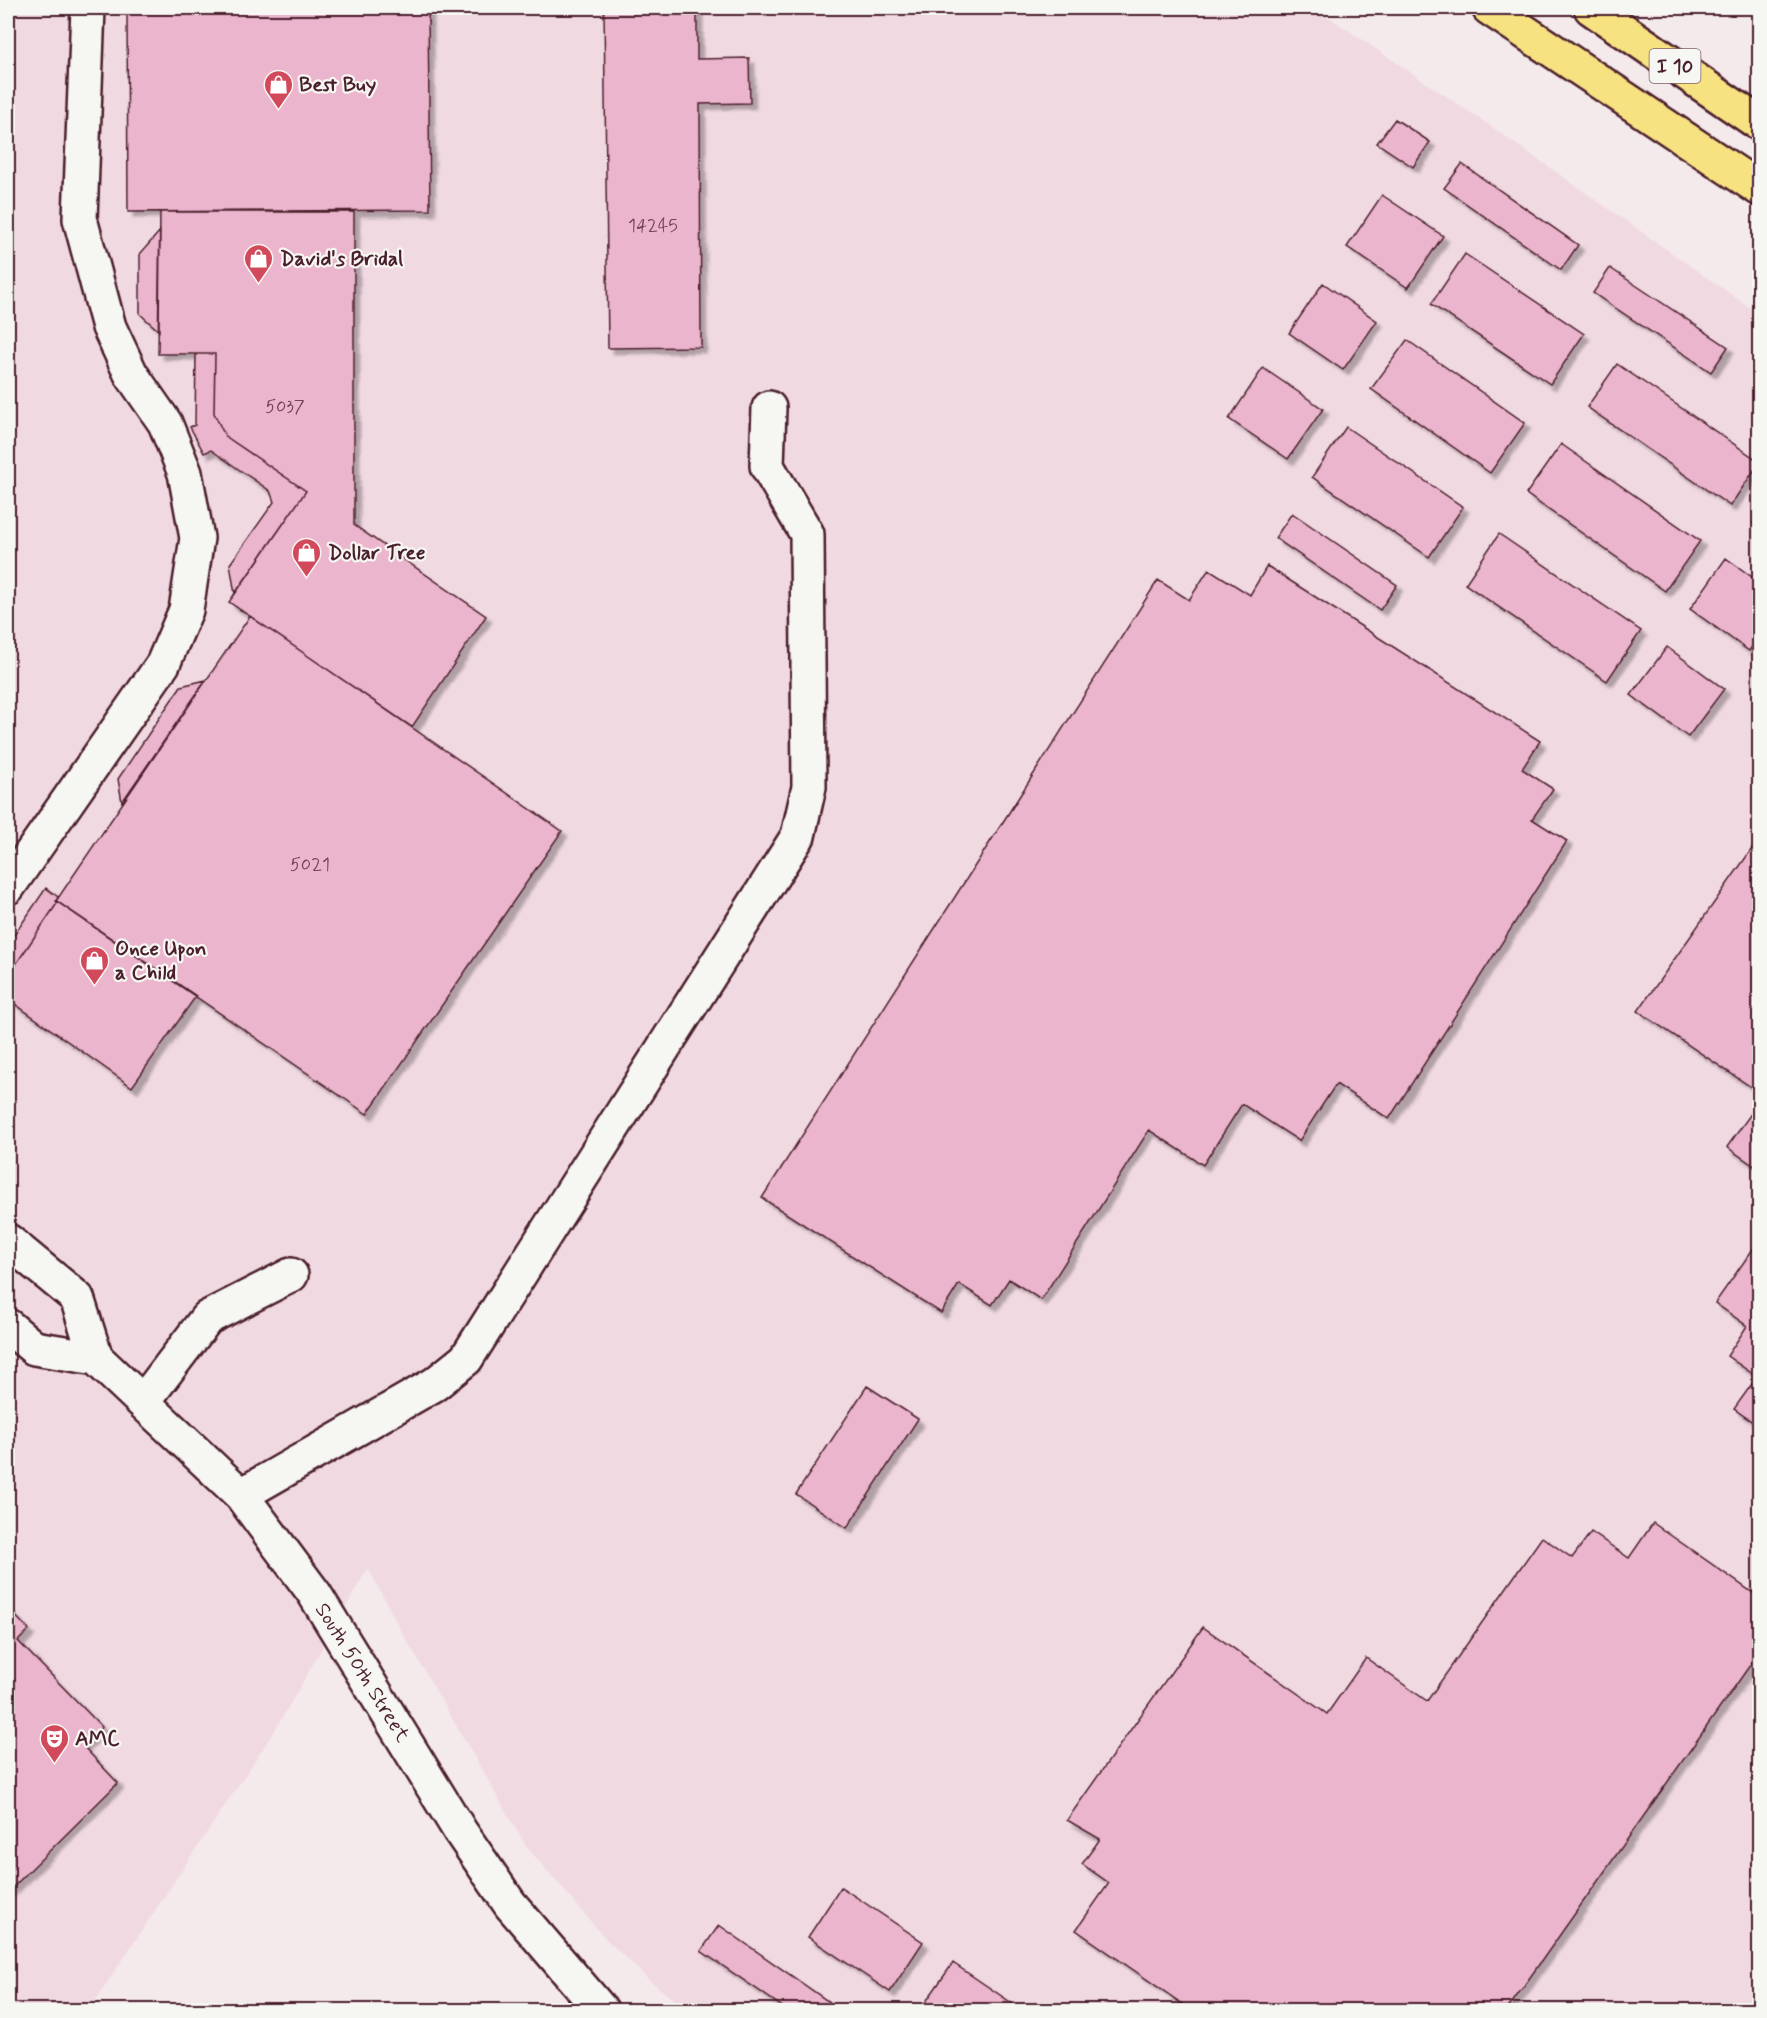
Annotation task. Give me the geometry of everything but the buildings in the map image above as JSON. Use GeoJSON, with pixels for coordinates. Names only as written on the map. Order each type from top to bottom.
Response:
{"type":"FeatureCollection","features":[{"type":"Feature","properties":{"kind":"highway"},"geometry":{"type":"LineString","coordinates":[[1489,8],[1760,189]]}},
{"type":"Feature","properties":{"kind":"highway","name":"I 10"},"geometry":{"type":"LineString","coordinates":[[1591,8],[1760,124]]}},
{"type":"Feature","properties":{"kind":"street"},"geometry":{"type":"LineString","coordinates":[[8,887],[162,664],[186,610],[197,538],[185,473],[165,423],[131,374],[109,327],[80,219],[88,8]]}},
{"type":"Feature","properties":{"kind":"street"},"geometry":{"type":"LineString","coordinates":[[242,1495],[435,1384],[466,1359],[798,836],[809,787],[807,534],[767,466],[769,408]]}},
{"type":"Feature","properties":{"kind":"street","name":"South 50th Street"},"geometry":{"type":"LineString","coordinates":[[8,1241],[76,1298],[96,1359],[242,1495],[314,1593],[460,1831],[510,1904],[601,2010]]}},
{"type":"Feature","properties":{"kind":"street"},"geometry":{"type":"LineString","coordinates":[[143,1402],[207,1318],[291,1275]]}},
{"type":"Feature","properties":{"kind":"street"},"geometry":{"type":"LineString","coordinates":[[8,1326],[34,1348],[96,1359]]}},
{"type":"Feature","properties":{"kind":"shaded area"},"geometry":{"type":"Polygon","coordinates":[[[8,8],[1315,8],[1480,119],[1759,314],[1759,2010],[687,2010],[650,1981],[606,1939],[526,1846],[402,1632],[368,1568],[275,1730],[89,2010],[8,2010],[8,8]]]}},
{"type":"Feature","properties":{"kind":"place","name":"Best Buy"},"geometry":{"type":"Point","coordinates":[278,110]}},
{"type":"Feature","properties":{"kind":"place","name":"David's Bridal"},"geometry":{"type":"Point","coordinates":[259,284]}},
{"type":"Feature","properties":{"kind":"place","name":"Dollar Tree"},"geometry":{"type":"Point","coordinates":[307,578]}},
{"type":"Feature","properties":{"kind":"place","name":"Once Upon a Child"},"geometry":{"type":"Point","coordinates":[94,986]}},
{"type":"Feature","properties":{"kind":"place","name":"AMC"},"geometry":{"type":"Point","coordinates":[54,1764]}}]}
